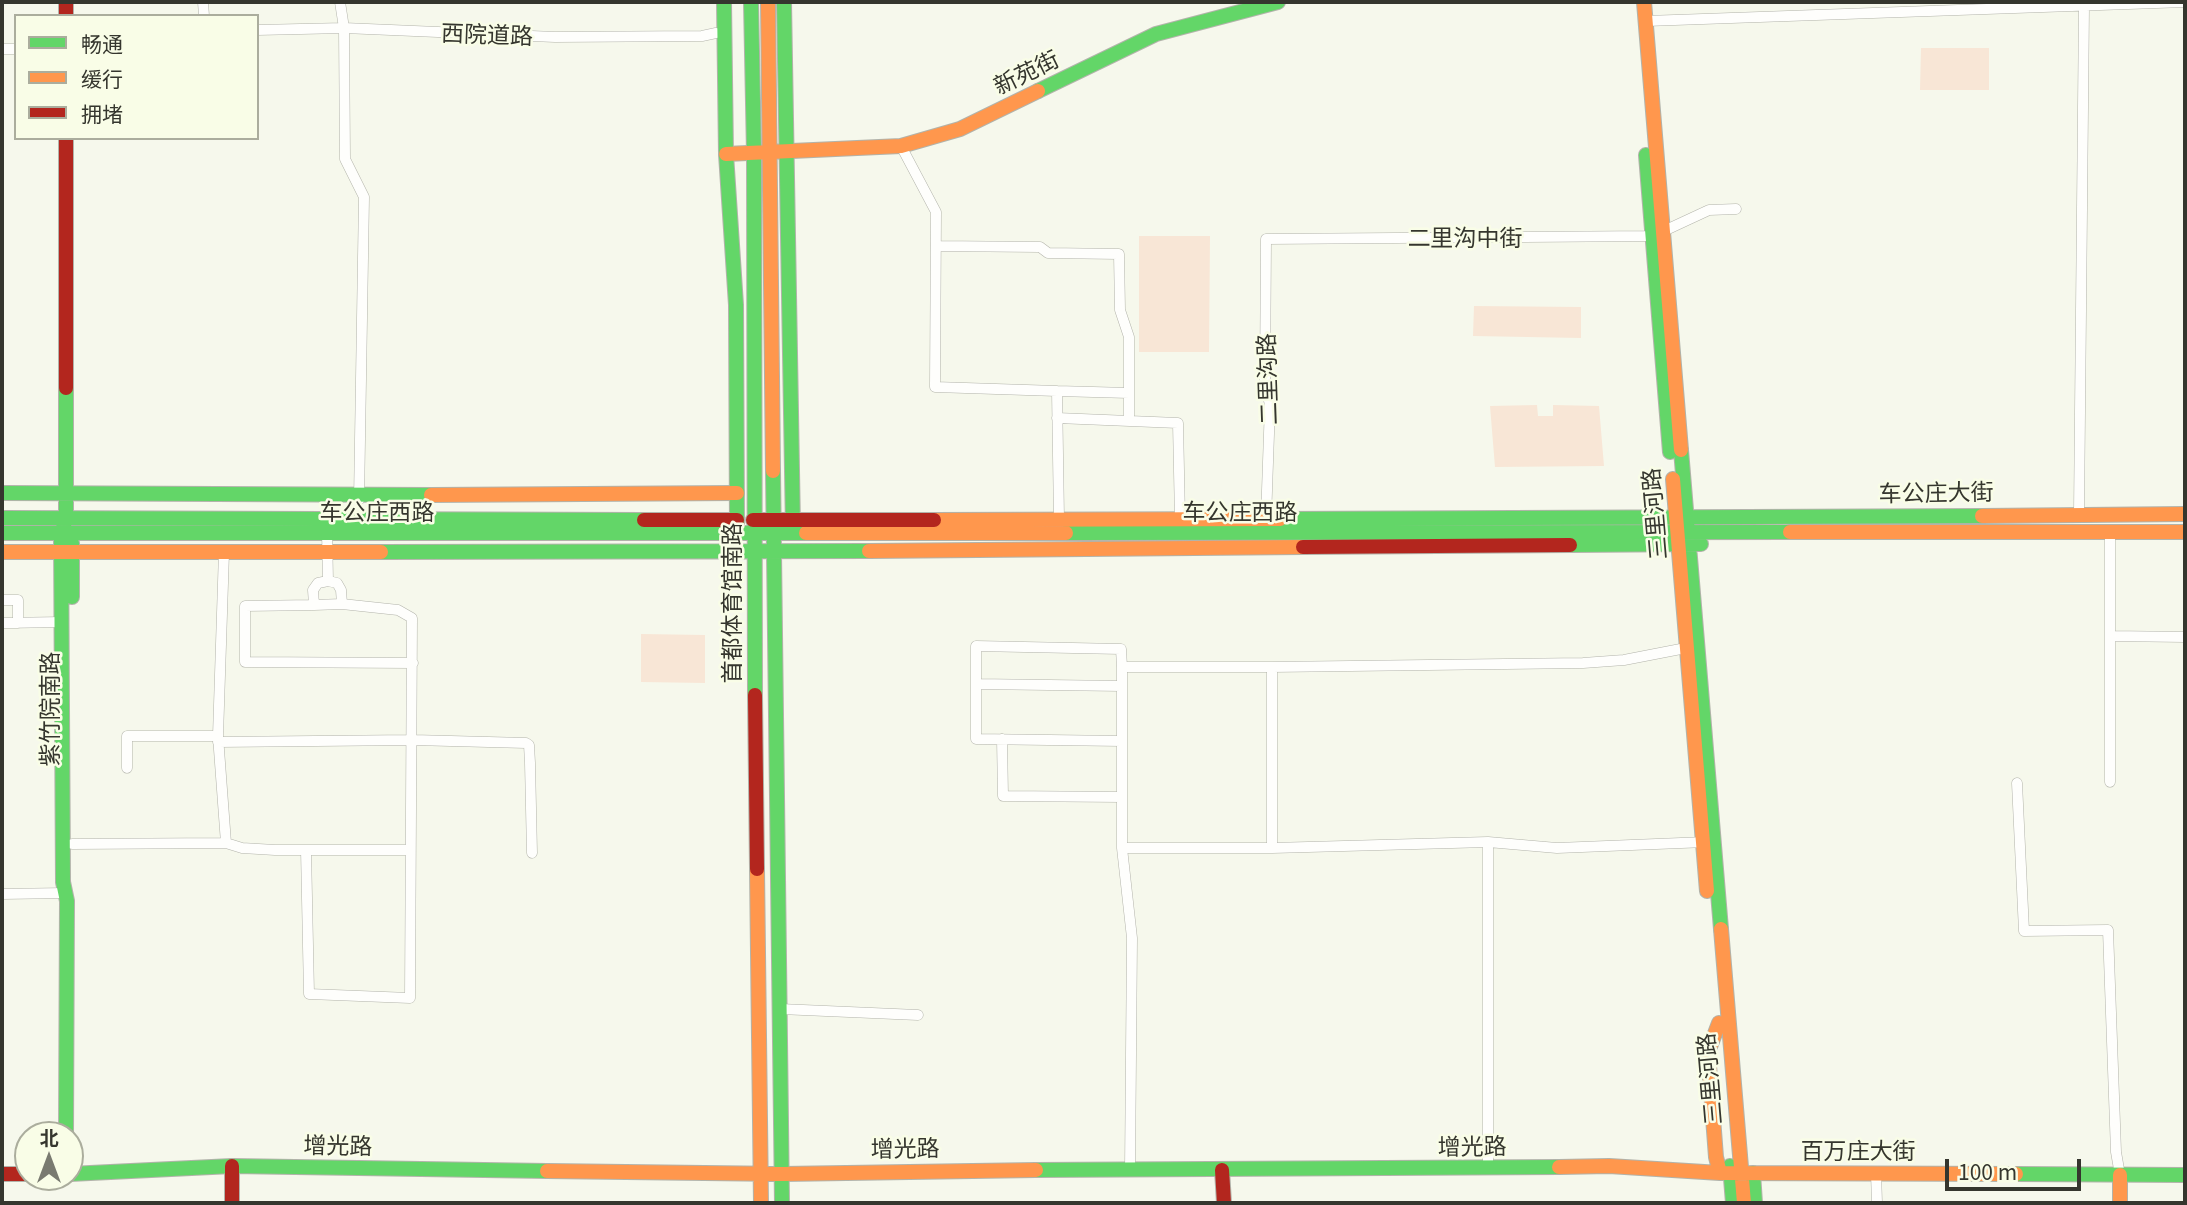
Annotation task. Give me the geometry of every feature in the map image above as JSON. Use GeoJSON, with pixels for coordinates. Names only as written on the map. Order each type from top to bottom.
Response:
{"type":"FeatureCollection","features":[{"type":"Feature","properties":{"kind":"main road","name":"首都体育馆南路"},"geometry":{"type":"LineString","coordinates":[[724,2],[726,154],[736,305],[737,527]]}},
{"type":"Feature","properties":{"kind":"main road","name":"首都体育馆南路"},"geometry":{"type":"LineString","coordinates":[[751,2],[754,153],[753,552],[761,1203]]}},
{"type":"Feature","properties":{"kind":"main road","name":"首都体育馆南路"},"geometry":{"type":"LineString","coordinates":[[768,2],[782,1203]]}},
{"type":"Feature","properties":{"kind":"main road"},"geometry":{"type":"LineString","coordinates":[[784,2],[793,527]]}},
{"type":"Feature","properties":{"kind":"main road","name":"新苑街"},"geometry":{"type":"LineString","coordinates":[[726,154],[901,146],[960,129],[1156,34],[1278,2]]}},
{"type":"Feature","properties":{"kind":"main road","name":"三里河路"},"geometry":{"type":"LineString","coordinates":[[1634,2],[1686,533],[1703,842],[1719,1023],[1736,1173],[1744,1203]]}},
{"type":"Feature","properties":{"kind":"main road","name":"三里河路"},"geometry":{"type":"LineString","coordinates":[[1644,2],[1658,234]]}},
{"type":"Feature","properties":{"kind":"main road","name":"紫竹院南路"},"geometry":{"type":"LineString","coordinates":[[66,140],[66,552],[72,844],[72,881],[66,897]]}},
{"type":"Feature","properties":{"kind":"main road"},"geometry":{"type":"LineString","coordinates":[[2,493],[360,498],[737,493]]}},
{"type":"Feature","properties":{"kind":"main road","name":"车公庄大街"},"geometry":{"type":"LineString","coordinates":[[1686,533],[2079,513],[2185,514]]}},
{"type":"Feature","properties":{"kind":"main road","name":"车公庄西路"},"geometry":{"type":"LineString","coordinates":[[2,518],[327,527]]}},
{"type":"Feature","properties":{"kind":"main road","name":"车公庄西路"},"geometry":{"type":"LineString","coordinates":[[793,527],[1059,519],[1266,519],[1686,533]]}},
{"type":"Feature","properties":{"kind":"main road","name":"车公庄西路"},"geometry":{"type":"LineString","coordinates":[[2,533],[66,534],[327,527],[793,527],[1513,534],[1686,533]]}},
{"type":"Feature","properties":{"kind":"main road","name":"车公庄大街"},"geometry":{"type":"LineString","coordinates":[[1686,533],[2185,532]]}},
{"type":"Feature","properties":{"kind":"main road"},"geometry":{"type":"LineString","coordinates":[[2,552],[753,552],[1541,546],[1686,533]]}},
{"type":"Feature","properties":{"kind":"main road"},"geometry":{"type":"LineString","coordinates":[[1513,534],[1541,546]]}},
{"type":"Feature","properties":{"kind":"main road","name":"紫竹院南路"},"geometry":{"type":"LineString","coordinates":[[66,552],[62,622],[66,1121]]}},
{"type":"Feature","properties":{"kind":"main road","name":"三里河路"},"geometry":{"type":"LineString","coordinates":[[1703,842],[1736,1173],[1733,1203]]}},
{"type":"Feature","properties":{"kind":"main road"},"geometry":{"type":"LineString","coordinates":[[232,1166],[232,1203]]}},
{"type":"Feature","properties":{"kind":"main road","name":"增光路"},"geometry":{"type":"LineString","coordinates":[[84,1173],[232,1166],[783,1174],[920,1170],[1488,1169],[1609,1166],[1736,1173]]}},
{"type":"Feature","properties":{"kind":"main road"},"geometry":{"type":"LineString","coordinates":[[1222,1170],[1224,1203]]}},
{"type":"Feature","properties":{"kind":"main road"},"geometry":{"type":"LineString","coordinates":[[1736,1173],[1755,1203]]}},
{"type":"Feature","properties":{"kind":"main road","name":"百万庄大街"},"geometry":{"type":"LineString","coordinates":[[1736,1173],[2185,1175]]}},
{"type":"Feature","properties":{"kind":"main road"},"geometry":{"type":"LineString","coordinates":[[2120,1175],[2120,1203]]}},
{"type":"Feature","properties":{"kind":"street"},"geometry":{"type":"LineString","coordinates":[[340,2],[344,28],[345,159],[364,197],[360,498]]}},
{"type":"Feature","properties":{"kind":"street"},"geometry":{"type":"LineString","coordinates":[[1646,21],[2185,2]]}},
{"type":"Feature","properties":{"kind":"street"},"geometry":{"type":"LineString","coordinates":[[2079,513],[2084,6]]}},
{"type":"Feature","properties":{"kind":"street","name":"西院道路"},"geometry":{"type":"LineString","coordinates":[[259,30],[344,28],[555,37],[702,36],[716,33]]}},
{"type":"Feature","properties":{"kind":"street"},"geometry":{"type":"LineString","coordinates":[[901,146],[936,212],[935,387],[1129,393]]}},
{"type":"Feature","properties":{"kind":"street"},"geometry":{"type":"LineString","coordinates":[[1658,234],[1709,210],[1736,209]]}},
{"type":"Feature","properties":{"kind":"street","name":"二里沟中街"},"geometry":{"type":"LineString","coordinates":[[1266,239],[1658,234]]}},
{"type":"Feature","properties":{"kind":"street","name":"二里沟路"},"geometry":{"type":"LineString","coordinates":[[1266,239],[1265,383],[1270,405],[1266,519]]}},
{"type":"Feature","properties":{"kind":"street"},"geometry":{"type":"LineString","coordinates":[[936,246],[1040,247],[1048,253],[1119,254],[1120,310],[1129,337],[1129,421]]}},
{"type":"Feature","properties":{"kind":"street"},"geometry":{"type":"LineString","coordinates":[[1057,391],[1059,519]]}},
{"type":"Feature","properties":{"kind":"street"},"geometry":{"type":"LineString","coordinates":[[1057,418],[1178,423],[1180,519]]}},
{"type":"Feature","properties":{"kind":"street"},"geometry":{"type":"LineString","coordinates":[[327,527],[328,581]]}},
{"type":"Feature","properties":{"kind":"street"},"geometry":{"type":"LineString","coordinates":[[2110,533],[2110,782]]}},
{"type":"Feature","properties":{"kind":"street"},"geometry":{"type":"LineString","coordinates":[[225,552],[218,739],[226,843]]}},
{"type":"Feature","properties":{"kind":"street"},"geometry":{"type":"LineString","coordinates":[[314,605],[313,590],[318,583],[328,581],[337,583],[341,590],[342,604]]}},
{"type":"Feature","properties":{"kind":"street"},"geometry":{"type":"LineString","coordinates":[[2,600],[18,600],[18,623]]}},
{"type":"Feature","properties":{"kind":"street"},"geometry":{"type":"LineString","coordinates":[[306,850],[309,994],[410,998],[413,740],[413,663],[412,618],[398,610],[342,604],[245,606],[245,662],[413,663]]}},
{"type":"Feature","properties":{"kind":"street"},"geometry":{"type":"LineString","coordinates":[[2,623],[62,622]]}},
{"type":"Feature","properties":{"kind":"street"},"geometry":{"type":"LineString","coordinates":[[2111,636],[2185,637]]}},
{"type":"Feature","properties":{"kind":"street"},"geometry":{"type":"LineString","coordinates":[[1122,741],[976,739],[976,646],[1121,649],[1122,667],[1122,686],[1122,741],[1122,848],[1132,939],[1130,1170]]}},
{"type":"Feature","properties":{"kind":"street"},"geometry":{"type":"LineString","coordinates":[[1122,667],[1583,663],[1624,660],[1692,646]]}},
{"type":"Feature","properties":{"kind":"street"},"geometry":{"type":"LineString","coordinates":[[1272,667],[1272,848]]}},
{"type":"Feature","properties":{"kind":"street"},"geometry":{"type":"LineString","coordinates":[[976,684],[1122,686]]}},
{"type":"Feature","properties":{"kind":"street"},"geometry":{"type":"LineString","coordinates":[[127,768],[127,736],[526,743],[529,745],[530,763],[531,853]]}},
{"type":"Feature","properties":{"kind":"street"},"geometry":{"type":"LineString","coordinates":[[1002,739],[1003,796],[1122,796]]}},
{"type":"Feature","properties":{"kind":"street"},"geometry":{"type":"LineString","coordinates":[[2017,783],[2024,931],[2108,930],[2116,1152],[2120,1175]]}},
{"type":"Feature","properties":{"kind":"street"},"geometry":{"type":"LineString","coordinates":[[1488,842],[1488,1169]]}},
{"type":"Feature","properties":{"kind":"street"},"geometry":{"type":"LineString","coordinates":[[1122,848],[1272,848],[1488,842],[1557,848],[1703,842]]}},
{"type":"Feature","properties":{"kind":"street"},"geometry":{"type":"LineString","coordinates":[[72,844],[226,843],[242,848],[410,850]]}},
{"type":"Feature","properties":{"kind":"street"},"geometry":{"type":"LineString","coordinates":[[2,894],[66,897]]}},
{"type":"Feature","properties":{"kind":"street"},"geometry":{"type":"LineString","coordinates":[[780,1009],[918,1015]]}},
{"type":"Feature","properties":{"kind":"street"},"geometry":{"type":"LineString","coordinates":[[1876,1173],[1877,1203]]}},
{"type":"Feature","properties":{"kind":"shaded area"},"geometry":{"type":"Polygon","coordinates":[[[1921,48],[1989,48],[1989,90],[1920,90],[1921,48]]]}},
{"type":"Feature","properties":{"kind":"shaded area"},"geometry":{"type":"Polygon","coordinates":[[[1139,236],[1210,236],[1209,352],[1139,352],[1139,236]]]}},
{"type":"Feature","properties":{"kind":"shaded area"},"geometry":{"type":"Polygon","coordinates":[[[1474,306],[1581,307],[1581,338],[1473,336],[1474,306]]]}},
{"type":"Feature","properties":{"kind":"shaded area"},"geometry":{"type":"Polygon","coordinates":[[[1537,405],[1538,416],[1553,416],[1553,405],[1599,406],[1604,466],[1495,467],[1490,406],[1537,405]]]}},
{"type":"Feature","properties":{"kind":"shaded area"},"geometry":{"type":"Polygon","coordinates":[[[641,634],[705,635],[705,683],[641,682],[641,634]]]}},
{"type":"Feature","properties":{"kind":"traffic: fast"},"geometry":{"type":"LineString","coordinates":[[724,2],[726,154],[736,305],[737,528]]}},
{"type":"Feature","properties":{"kind":"traffic: fast"},"geometry":{"type":"LineString","coordinates":[[751,2],[754,153],[755,695]]}},
{"type":"Feature","properties":{"kind":"traffic: fast"},"geometry":{"type":"LineString","coordinates":[[784,2],[793,529]]}},
{"type":"Feature","properties":{"kind":"traffic: fast"},"geometry":{"type":"LineString","coordinates":[[1038,91],[1156,34],[1278,2]]}},
{"type":"Feature","properties":{"kind":"traffic: fast"},"geometry":{"type":"LineString","coordinates":[[1646,155],[1670,452]]}},
{"type":"Feature","properties":{"kind":"traffic: fast"},"geometry":{"type":"LineString","coordinates":[[66,388],[66,519],[61,534],[63,882],[67,901],[66,1121]]}},
{"type":"Feature","properties":{"kind":"traffic: fast"},"geometry":{"type":"LineString","coordinates":[[1681,450],[1721,929]]}},
{"type":"Feature","properties":{"kind":"traffic: fast"},"geometry":{"type":"LineString","coordinates":[[773,471],[782,1203]]}},
{"type":"Feature","properties":{"kind":"traffic: fast"},"geometry":{"type":"LineString","coordinates":[[2,493],[431,495]]}},
{"type":"Feature","properties":{"kind":"traffic: fast"},"geometry":{"type":"LineString","coordinates":[[1280,519],[1982,516]]}},
{"type":"Feature","properties":{"kind":"traffic: fast"},"geometry":{"type":"LineString","coordinates":[[2,518],[644,520]]}},
{"type":"Feature","properties":{"kind":"traffic: fast"},"geometry":{"type":"LineString","coordinates":[[1066,533],[1790,532]]}},
{"type":"Feature","properties":{"kind":"traffic: fast"},"geometry":{"type":"LineString","coordinates":[[2,533],[806,533]]}},
{"type":"Feature","properties":{"kind":"traffic: fast"},"geometry":{"type":"LineString","coordinates":[[72,543],[72,597]]}},
{"type":"Feature","properties":{"kind":"traffic: fast"},"geometry":{"type":"LineString","coordinates":[[1570,545],[1701,544]]}},
{"type":"Feature","properties":{"kind":"traffic: fast"},"geometry":{"type":"LineString","coordinates":[[381,552],[869,551]]}},
{"type":"Feature","properties":{"kind":"traffic: fast"},"geometry":{"type":"LineString","coordinates":[[84,1173],[232,1166],[547,1171]]}},
{"type":"Feature","properties":{"kind":"traffic: fast"},"geometry":{"type":"LineString","coordinates":[[1730,1166],[1733,1203]]}},
{"type":"Feature","properties":{"kind":"traffic: fast"},"geometry":{"type":"LineString","coordinates":[[1036,1170],[1559,1167]]}},
{"type":"Feature","properties":{"kind":"traffic: fast"},"geometry":{"type":"LineString","coordinates":[[1753,1173],[1755,1203]]}},
{"type":"Feature","properties":{"kind":"traffic: fast"},"geometry":{"type":"LineString","coordinates":[[2016,1174],[2185,1175]]}},
{"type":"Feature","properties":{"kind":"traffic: slow"},"geometry":{"type":"LineString","coordinates":[[768,2],[773,471]]}},
{"type":"Feature","properties":{"kind":"traffic: slow"},"geometry":{"type":"LineString","coordinates":[[1644,2],[1681,450]]}},
{"type":"Feature","properties":{"kind":"traffic: slow"},"geometry":{"type":"LineString","coordinates":[[726,154],[901,146],[960,129],[1038,91]]}},
{"type":"Feature","properties":{"kind":"traffic: slow"},"geometry":{"type":"LineString","coordinates":[[1673,479],[1707,891]]}},
{"type":"Feature","properties":{"kind":"traffic: slow"},"geometry":{"type":"LineString","coordinates":[[431,495],[737,493]]}},
{"type":"Feature","properties":{"kind":"traffic: slow"},"geometry":{"type":"LineString","coordinates":[[1982,516],[2185,514]]}},
{"type":"Feature","properties":{"kind":"traffic: slow"},"geometry":{"type":"LineString","coordinates":[[934,520],[1280,519]]}},
{"type":"Feature","properties":{"kind":"traffic: slow"},"geometry":{"type":"LineString","coordinates":[[1790,532],[2185,532]]}},
{"type":"Feature","properties":{"kind":"traffic: slow"},"geometry":{"type":"LineString","coordinates":[[806,533],[1066,533]]}},
{"type":"Feature","properties":{"kind":"traffic: slow"},"geometry":{"type":"LineString","coordinates":[[869,551],[1303,547]]}},
{"type":"Feature","properties":{"kind":"traffic: slow"},"geometry":{"type":"LineString","coordinates":[[2,552],[381,552]]}},
{"type":"Feature","properties":{"kind":"traffic: slow"},"geometry":{"type":"LineString","coordinates":[[757,869],[761,1203]]}},
{"type":"Feature","properties":{"kind":"traffic: slow"},"geometry":{"type":"LineString","coordinates":[[1721,929],[1744,1203]]}},
{"type":"Feature","properties":{"kind":"traffic: slow"},"geometry":{"type":"LineString","coordinates":[[1719,1023],[1708,1052],[1716,1157],[1720,1173]]}},
{"type":"Feature","properties":{"kind":"traffic: slow"},"geometry":{"type":"LineString","coordinates":[[1559,1167],[1609,1166],[1720,1173],[2016,1174]]}},
{"type":"Feature","properties":{"kind":"traffic: slow"},"geometry":{"type":"LineString","coordinates":[[547,1171],[783,1174],[1036,1170]]}},
{"type":"Feature","properties":{"kind":"traffic: slow"},"geometry":{"type":"LineString","coordinates":[[2120,1175],[2120,1203]]}},
{"type":"Feature","properties":{"kind":"traffic: jam"},"geometry":{"type":"LineString","coordinates":[[66,2],[66,14]]}},
{"type":"Feature","properties":{"kind":"traffic: jam"},"geometry":{"type":"LineString","coordinates":[[66,140],[66,388]]}},
{"type":"Feature","properties":{"kind":"traffic: jam"},"geometry":{"type":"LineString","coordinates":[[644,520],[737,520]]}},
{"type":"Feature","properties":{"kind":"traffic: jam"},"geometry":{"type":"LineString","coordinates":[[753,520],[934,520]]}},
{"type":"Feature","properties":{"kind":"traffic: jam"},"geometry":{"type":"LineString","coordinates":[[1303,547],[1570,545]]}},
{"type":"Feature","properties":{"kind":"traffic: jam"},"geometry":{"type":"LineString","coordinates":[[755,695],[757,869]]}},
{"type":"Feature","properties":{"kind":"traffic: jam"},"geometry":{"type":"LineString","coordinates":[[232,1166],[232,1203]]}},
{"type":"Feature","properties":{"kind":"traffic: jam"},"geometry":{"type":"LineString","coordinates":[[1222,1170],[1224,1203]]}},
{"type":"Feature","properties":{"kind":"traffic: jam"},"geometry":{"type":"LineString","coordinates":[[2,1174],[14,1174]]}}]}
